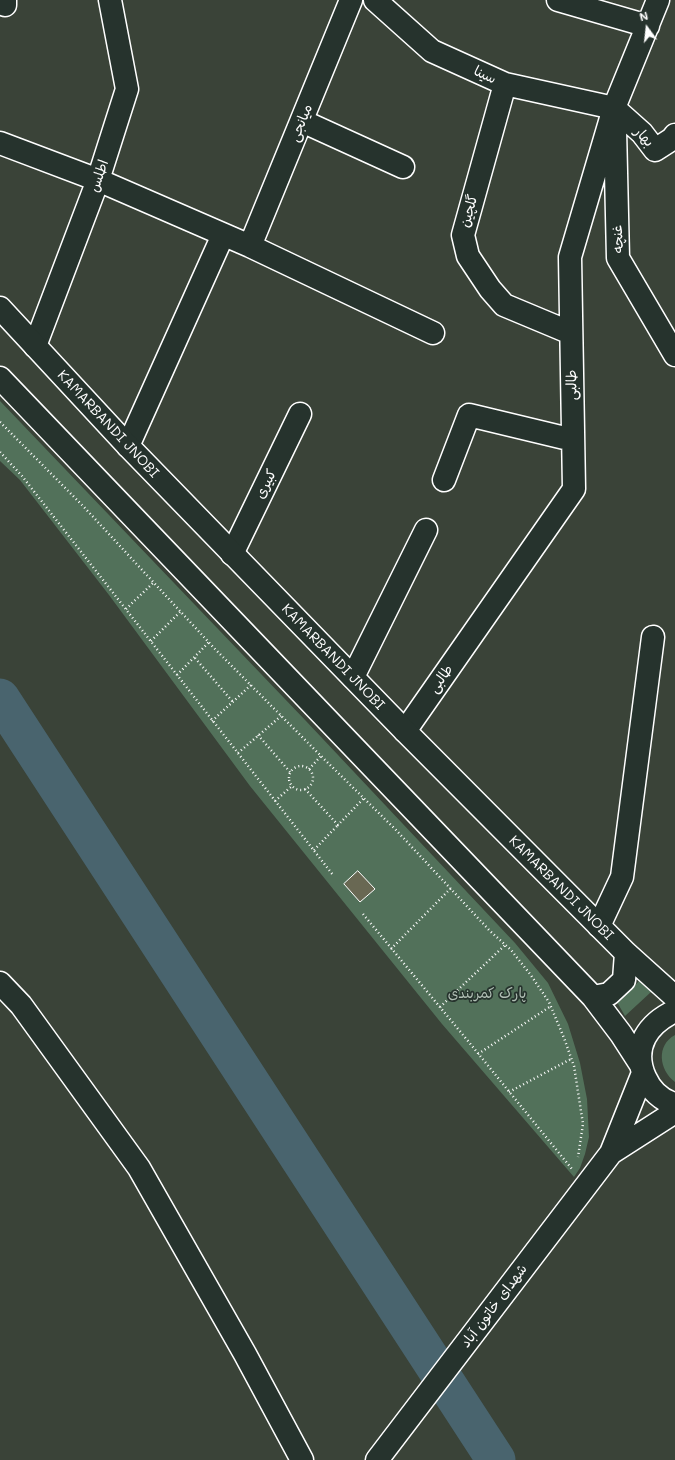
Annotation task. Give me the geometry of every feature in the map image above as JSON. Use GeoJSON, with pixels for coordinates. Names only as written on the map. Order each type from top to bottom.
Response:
{"type":"FeatureCollection","features":[{"type":"Feature","properties":{"kind":"street","name":"اطلس"},"geometry":{"type":"LineString","coordinates":[[35,346],[98,180],[127,89],[110,0]]}},
{"type":"Feature","properties":{"kind":"street","name":"میانجی"},"geometry":{"type":"LineString","coordinates":[[250,246],[351,0]]}},
{"type":"Feature","properties":{"kind":"street","name":"سینا"},"geometry":{"type":"LineString","coordinates":[[375,0],[432,51],[505,84],[614,108]]}},
{"type":"Feature","properties":{"kind":"street"},"geometry":{"type":"LineString","coordinates":[[558,0],[648,26]]}},
{"type":"Feature","properties":{"kind":"street","name":"طالبی"},"geometry":{"type":"LineString","coordinates":[[405,731],[574,489],[570,257],[614,108],[658,0]]}},
{"type":"Feature","properties":{"kind":"street","name":"گلچین"},"geometry":{"type":"LineString","coordinates":[[505,84],[463,235],[468,256],[490,289],[504,304],[571,333]]}},
{"type":"Feature","properties":{"kind":"street","name":"بهار"},"geometry":{"type":"LineString","coordinates":[[614,108],[642,133],[655,150],[672,139],[675,135]]}},
{"type":"Feature","properties":{"kind":"street","name":"غنچه"},"geometry":{"type":"LineString","coordinates":[[614,108],[618,258],[675,354]]}},
{"type":"Feature","properties":{"kind":"street"},"geometry":{"type":"LineString","coordinates":[[302,122],[403,167]]}},
{"type":"Feature","properties":{"kind":"street"},"geometry":{"type":"LineString","coordinates":[[0,143],[98,180],[250,246],[433,333]]}},
{"type":"Feature","properties":{"kind":"street"},"geometry":{"type":"LineString","coordinates":[[128,446],[223,235]]}},
{"type":"Feature","properties":{"kind":"street","name":"KAMARBANDI JNOBI"},"geometry":{"type":"LineString","coordinates":[[0,308],[128,446],[405,731],[626,953],[675,997]]}},
{"type":"Feature","properties":{"kind":"street"},"geometry":{"type":"LineString","coordinates":[[0,378],[593,997],[621,1034],[642,1069],[649,1085],[658,1095],[670,1103],[675,1104]]}},
{"type":"Feature","properties":{"kind":"street","name":"کبیری"},"geometry":{"type":"LineString","coordinates":[[232,554],[300,414]]}},
{"type":"Feature","properties":{"kind":"street"},"geometry":{"type":"LineString","coordinates":[[444,480],[469,415],[573,440]]}},
{"type":"Feature","properties":{"kind":"street"},"geometry":{"type":"LineString","coordinates":[[353,677],[426,530]]}},
{"type":"Feature","properties":{"kind":"street"},"geometry":{"type":"LineString","coordinates":[[599,926],[622,877],[653,637]]}},
{"type":"Feature","properties":{"kind":"street"},"geometry":{"type":"LineString","coordinates":[[593,997],[610,994],[624,980],[626,953]]}},
{"type":"Feature","properties":{"kind":"street"},"geometry":{"type":"LineString","coordinates":[[0,983],[21,1005],[139,1168],[245,1354],[302,1460]]}},
{"type":"Feature","properties":{"kind":"street","name":"شهدای خاتون آباد"},"geometry":{"type":"LineString","coordinates":[[377,1460],[611,1152],[642,1069],[641,1051],[645,1037],[653,1026],[663,1017],[675,1011]]}},
{"type":"Feature","properties":{"kind":"street","name":"شهدای خاتون آباد"},"geometry":{"type":"LineString","coordinates":[[611,1152],[675,1112]]}},
{"type":"Feature","properties":{"kind":"path"},"geometry":{"type":"LineString","coordinates":[[0,422],[84,507],[209,642],[451,888],[505,945],[530,974],[551,1006],[571,1059],[583,1124],[578,1157],[572,1170],[363,914]]}},
{"type":"Feature","properties":{"kind":"path"},"geometry":{"type":"LineString","coordinates":[[0,452],[22,476],[333,875]]}},
{"type":"Feature","properties":{"kind":"path"},"geometry":{"type":"LineString","coordinates":[[126,610],[153,582]]}},
{"type":"Feature","properties":{"kind":"path"},"geometry":{"type":"LineString","coordinates":[[151,641],[180,612]]}},
{"type":"Feature","properties":{"kind":"path"},"geometry":{"type":"LineString","coordinates":[[177,675],[209,642]]}},
{"type":"Feature","properties":{"kind":"path"},"geometry":{"type":"LineString","coordinates":[[194,658],[233,702]]}},
{"type":"Feature","properties":{"kind":"path"},"geometry":{"type":"LineString","coordinates":[[212,721],[251,685]]}},
{"type":"Feature","properties":{"kind":"path"},"geometry":{"type":"LineString","coordinates":[[238,753],[281,716]]}},
{"type":"Feature","properties":{"kind":"path"},"geometry":{"type":"LineString","coordinates":[[258,735],[290,772]]}},
{"type":"Feature","properties":{"kind":"path"},"geometry":{"type":"LineString","coordinates":[[309,769],[321,756]]}},
{"type":"Feature","properties":{"kind":"path"},"geometry":{"type":"LineString","coordinates":[[298,766],[306,766],[313,776],[313,780],[309,787],[297,790],[292,786],[288,778],[290,772],[298,766]]}},
{"type":"Feature","properties":{"kind":"path"},"geometry":{"type":"LineString","coordinates":[[275,801],[292,786]]}},
{"type":"Feature","properties":{"kind":"path"},"geometry":{"type":"LineString","coordinates":[[305,789],[338,825]]}},
{"type":"Feature","properties":{"kind":"path"},"geometry":{"type":"LineString","coordinates":[[314,850],[364,798]]}},
{"type":"Feature","properties":{"kind":"path"},"geometry":{"type":"LineString","coordinates":[[392,949],[451,888]]}},
{"type":"Feature","properties":{"kind":"path"},"geometry":{"type":"LineString","coordinates":[[440,1007],[505,945]]}},
{"type":"Feature","properties":{"kind":"path"},"geometry":{"type":"LineString","coordinates":[[478,1054],[551,1006]]}},
{"type":"Feature","properties":{"kind":"path"},"geometry":{"type":"LineString","coordinates":[[509,1092],[571,1059]]}},
{"type":"Feature","properties":{"kind":"green space","name":"پارک کمربندی"},"geometry":{"type":"Polygon","coordinates":[[[0,401],[306,721],[515,943],[548,983],[568,1024],[580,1063],[587,1099],[589,1137],[580,1168],[574,1177],[442,1024],[250,786],[109,595],[20,480],[0,461],[0,401]]]}},
{"type":"Feature","properties":{"kind":"green space"},"geometry":{"type":"Polygon","coordinates":[[[639,981],[651,992],[625,1016],[617,1002],[621,1000],[639,981]]]}},
{"type":"Feature","properties":{"kind":"green space"},"geometry":{"type":"Polygon","coordinates":[[[675,1035],[675,1082],[666,1071],[663,1064],[662,1051],[669,1039],[675,1035]]]}},
{"type":"Feature","properties":{"kind":"building"},"geometry":{"type":"Polygon","coordinates":[[[358,871],[375,889],[360,902],[344,884],[358,871]]]}},
{"type":"Feature","properties":{"kind":"waterway"},"geometry":{"type":"LineString","coordinates":[[0,698],[496,1460]]}}]}
